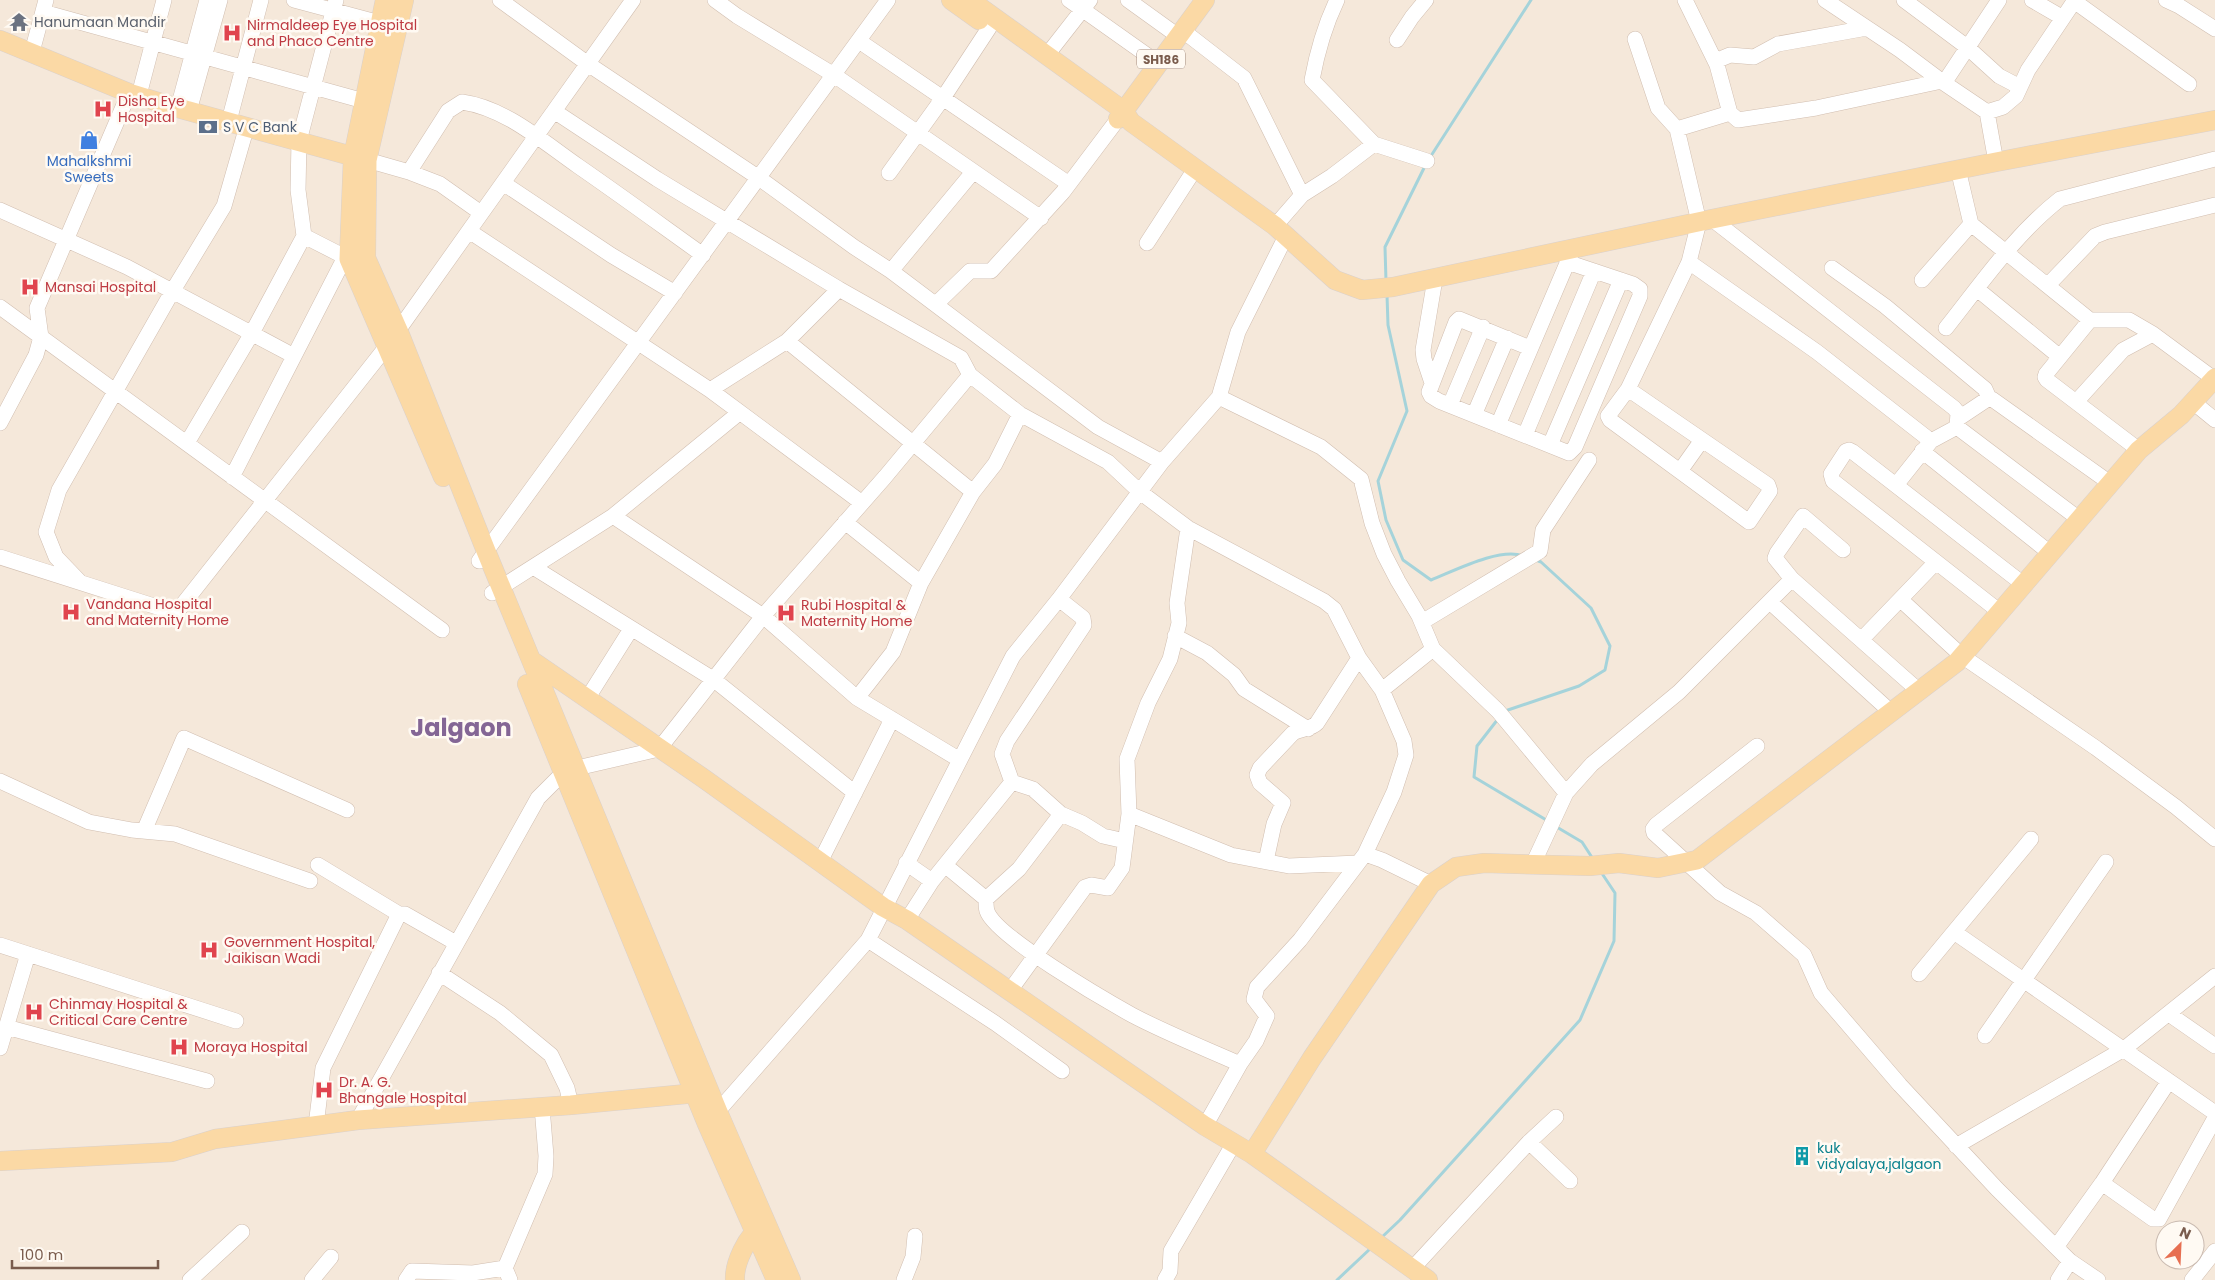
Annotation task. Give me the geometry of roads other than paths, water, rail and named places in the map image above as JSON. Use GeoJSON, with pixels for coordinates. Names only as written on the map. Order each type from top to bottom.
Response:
{"type":"FeatureCollection","features":[{"type":"Feature","properties":{"kind":"main road"},"geometry":{"type":"LineString","coordinates":[[385,0],[364,101],[353,258],[387,346],[496,590],[532,661],[570,771]]}},
{"type":"Feature","properties":{"kind":"main road"},"geometry":{"type":"LineString","coordinates":[[360,159],[404,0]]}},
{"type":"Feature","properties":{"kind":"main road"},"geometry":{"type":"LineString","coordinates":[[951,0],[989,28],[1124,117]]}},
{"type":"Feature","properties":{"kind":"main road"},"geometry":{"type":"LineString","coordinates":[[970,0],[1047,55],[1124,117],[1281,231],[1335,280],[1362,290],[1393,288],[1570,256],[1705,220],[2215,120]]}},
{"type":"Feature","properties":{"kind":"main road","name":"SH186"},"geometry":{"type":"LineString","coordinates":[[1124,117],[1199,2]]}},
{"type":"Feature","properties":{"kind":"main road"},"geometry":{"type":"LineString","coordinates":[[0,40],[134,94],[183,110],[360,159]]}},
{"type":"Feature","properties":{"kind":"main road"},"geometry":{"type":"LineString","coordinates":[[353,258],[398,330],[482,556]]}},
{"type":"Feature","properties":{"kind":"main road"},"geometry":{"type":"LineString","coordinates":[[1252,1154],[1312,1058],[1430,884],[1456,867],[1484,863],[1590,866],[1619,863],[1658,868],[1686,864],[1697,860],[1962,656],[2139,450],[2164,431],[2214,379]]}},
{"type":"Feature","properties":{"kind":"main road"},"geometry":{"type":"LineString","coordinates":[[496,590],[513,648],[570,771],[712,1118],[760,1228],[776,1280]]}},
{"type":"Feature","properties":{"kind":"main road"},"geometry":{"type":"LineString","coordinates":[[513,648],[703,778],[884,907],[907,920],[1205,1126],[1252,1154],[1428,1280]]}},
{"type":"Feature","properties":{"kind":"main road"},"geometry":{"type":"LineString","coordinates":[[0,1161],[172,1152],[215,1139],[358,1120],[571,1105],[703,1093]]}},
{"type":"Feature","properties":{"kind":"main road"},"geometry":{"type":"LineString","coordinates":[[735,1280],[734,1274],[742,1252],[760,1228]]}},
{"type":"Feature","properties":{"kind":"main road"},"geometry":{"type":"LineString","coordinates":[[760,1228],[791,1280]]}},
{"type":"Feature","properties":{"kind":"street"},"geometry":{"type":"LineString","coordinates":[[0,423],[36,355],[41,337],[37,308],[134,94],[153,42],[164,0]]}},
{"type":"Feature","properties":{"kind":"street"},"geometry":{"type":"LineString","coordinates":[[183,110],[198,55],[207,0]]}},
{"type":"Feature","properties":{"kind":"street"},"geometry":{"type":"LineString","coordinates":[[198,55],[220,0]]}},
{"type":"Feature","properties":{"kind":"street"},"geometry":{"type":"LineString","coordinates":[[81,583],[56,557],[46,532],[58,490],[224,206],[238,124],[242,68],[261,0]]}},
{"type":"Feature","properties":{"kind":"street"},"geometry":{"type":"LineString","coordinates":[[294,0],[335,6],[380,23]]}},
{"type":"Feature","properties":{"kind":"street"},"geometry":{"type":"LineString","coordinates":[[500,0],[588,64],[759,178],[854,247],[892,271],[1098,427],[1162,462]]}},
{"type":"Feature","properties":{"kind":"street"},"geometry":{"type":"LineString","coordinates":[[0,557],[176,613],[387,346],[633,0]]}},
{"type":"Feature","properties":{"kind":"street"},"geometry":{"type":"LineString","coordinates":[[715,0],[736,16],[834,75],[1041,218]]}},
{"type":"Feature","properties":{"kind":"street"},"geometry":{"type":"LineString","coordinates":[[482,556],[888,0]]}},
{"type":"Feature","properties":{"kind":"street"},"geometry":{"type":"LineString","coordinates":[[1069,0],[1086,5],[1158,63]]}},
{"type":"Feature","properties":{"kind":"street"},"geometry":{"type":"LineString","coordinates":[[1128,0],[1180,33],[1244,78],[1302,195]]}},
{"type":"Feature","properties":{"kind":"street"},"geometry":{"type":"LineString","coordinates":[[1337,0],[1325,32],[1312,80],[1374,144],[1427,161]]}},
{"type":"Feature","properties":{"kind":"street"},"geometry":{"type":"LineString","coordinates":[[1397,40],[1426,0]]}},
{"type":"Feature","properties":{"kind":"street"},"geometry":{"type":"LineString","coordinates":[[1685,0],[1717,65],[1730,113],[1738,120],[1816,108],[1943,82],[1999,0]]}},
{"type":"Feature","properties":{"kind":"street"},"geometry":{"type":"LineString","coordinates":[[1825,0],[1988,112],[1996,162]]}},
{"type":"Feature","properties":{"kind":"street"},"geometry":{"type":"LineString","coordinates":[[1904,0],[1967,47],[1999,76],[2020,87]]}},
{"type":"Feature","properties":{"kind":"street"},"geometry":{"type":"LineString","coordinates":[[2032,0],[2063,18]]}},
{"type":"Feature","properties":{"kind":"street"},"geometry":{"type":"LineString","coordinates":[[2166,0],[2215,29]]}},
{"type":"Feature","properties":{"kind":"street"},"geometry":{"type":"LineString","coordinates":[[1990,128],[2003,107],[2016,96],[2028,70],[2075,1],[2189,84]]}},
{"type":"Feature","properties":{"kind":"street"},"geometry":{"type":"LineString","coordinates":[[1047,55],[1086,5]]}},
{"type":"Feature","properties":{"kind":"street"},"geometry":{"type":"LineString","coordinates":[[32,52],[45,6],[153,42],[364,101]]}},
{"type":"Feature","properties":{"kind":"street"},"geometry":{"type":"LineString","coordinates":[[187,443],[252,333],[304,236],[298,190],[299,141],[335,6]]}},
{"type":"Feature","properties":{"kind":"street"},"geometry":{"type":"LineString","coordinates":[[889,173],[943,98],[989,28]]}},
{"type":"Feature","properties":{"kind":"street"},"geometry":{"type":"LineString","coordinates":[[1717,65],[1718,60],[1730,54],[1754,57],[1778,44],[1867,28]]}},
{"type":"Feature","properties":{"kind":"street"},"geometry":{"type":"LineString","coordinates":[[1635,39],[1658,108],[1677,129],[1705,220],[1954,408],[1958,422],[2079,519]]}},
{"type":"Feature","properties":{"kind":"street"},"geometry":{"type":"LineString","coordinates":[[859,41],[1069,184]]}},
{"type":"Feature","properties":{"kind":"street"},"geometry":{"type":"LineString","coordinates":[[409,172],[448,111],[462,102],[479,104],[502,115],[536,136],[703,255]]}},
{"type":"Feature","properties":{"kind":"street"},"geometry":{"type":"LineString","coordinates":[[1988,112],[2003,107]]}},
{"type":"Feature","properties":{"kind":"street"},"geometry":{"type":"LineString","coordinates":[[554,111],[657,179],[727,222],[839,289],[961,358],[970,376],[1020,414],[1108,462],[1140,492],[1188,528],[1334,609],[1359,658],[1382,690],[1404,741],[1406,755],[1394,792],[1361,859],[1300,940],[1257,988],[1254,998],[1267,1016],[1256,1041],[1240,1064],[1205,1126]]}},
{"type":"Feature","properties":{"kind":"street"},"geometry":{"type":"LineString","coordinates":[[1677,129],[1730,113]]}},
{"type":"Feature","properties":{"kind":"street"},"geometry":{"type":"LineString","coordinates":[[936,304],[970,271],[991,271],[1041,218],[1124,117]]}},
{"type":"Feature","properties":{"kind":"street"},"geometry":{"type":"LineString","coordinates":[[712,1118],[868,940],[1013,656],[1060,599],[1162,462],[1219,397],[1238,332],[1281,231],[1302,195],[1332,176],[1374,144]]}},
{"type":"Feature","properties":{"kind":"street"},"geometry":{"type":"LineString","coordinates":[[360,159],[409,172],[440,184],[481,213]]}},
{"type":"Feature","properties":{"kind":"street"},"geometry":{"type":"LineString","coordinates":[[1946,328],[2007,252],[2060,199],[2215,159]]}},
{"type":"Feature","properties":{"kind":"street"},"geometry":{"type":"LineString","coordinates":[[1147,243],[1195,169]]}},
{"type":"Feature","properties":{"kind":"street"},"geometry":{"type":"LineString","coordinates":[[1958,170],[1971,224],[2090,320],[2129,320],[2153,334],[2214,379]]}},
{"type":"Feature","properties":{"kind":"street"},"geometry":{"type":"LineString","coordinates":[[892,271],[973,172]]}},
{"type":"Feature","properties":{"kind":"street"},"geometry":{"type":"LineString","coordinates":[[503,183],[611,255],[675,293]]}},
{"type":"Feature","properties":{"kind":"street"},"geometry":{"type":"LineString","coordinates":[[2048,285],[2095,236],[2215,205]]}},
{"type":"Feature","properties":{"kind":"street"},"geometry":{"type":"LineString","coordinates":[[0,210],[127,267],[294,356]]}},
{"type":"Feature","properties":{"kind":"street"},"geometry":{"type":"LineString","coordinates":[[1628,389],[1768,485],[1770,491],[1749,522],[1610,420],[1608,416],[1628,389],[1689,262],[1705,220]]}},
{"type":"Feature","properties":{"kind":"street"},"geometry":{"type":"LineString","coordinates":[[1922,280],[1971,224]]}},
{"type":"Feature","properties":{"kind":"street"},"geometry":{"type":"LineString","coordinates":[[469,231],[639,341],[710,390],[862,503]]}},
{"type":"Feature","properties":{"kind":"street"},"geometry":{"type":"LineString","coordinates":[[232,477],[294,356],[353,258],[304,236]]}},
{"type":"Feature","properties":{"kind":"street"},"geometry":{"type":"LineString","coordinates":[[1498,425],[1570,256],[1594,271],[1633,284],[1640,289],[1640,296],[1575,447],[1569,453],[1498,425],[1450,405],[1431,396],[1429,392],[1459,318],[1530,348]]}},
{"type":"Feature","properties":{"kind":"street"},"geometry":{"type":"LineString","coordinates":[[1689,262],[1817,352],[2050,553]]}},
{"type":"Feature","properties":{"kind":"street"},"geometry":{"type":"LineString","coordinates":[[1832,268],[1885,306],[1985,389],[1989,398],[2110,484]]}},
{"type":"Feature","properties":{"kind":"street"},"geometry":{"type":"LineString","coordinates":[[1525,435],[1594,271]]}},
{"type":"Feature","properties":{"kind":"street"},"geometry":{"type":"LineString","coordinates":[[1432,383],[1424,358],[1424,339],[1435,279]]}},
{"type":"Feature","properties":{"kind":"street"},"geometry":{"type":"LineString","coordinates":[[1550,445],[1620,280]]}},
{"type":"Feature","properties":{"kind":"street"},"geometry":{"type":"LineString","coordinates":[[710,390],[788,341],[839,289]]}},
{"type":"Feature","properties":{"kind":"street"},"geometry":{"type":"LineString","coordinates":[[1977,290],[2060,357]]}},
{"type":"Feature","properties":{"kind":"street"},"geometry":{"type":"LineString","coordinates":[[0,308],[442,630]]}},
{"type":"Feature","properties":{"kind":"street"},"geometry":{"type":"LineString","coordinates":[[2090,320],[2045,377],[2139,450]]}},
{"type":"Feature","properties":{"kind":"street"},"geometry":{"type":"LineString","coordinates":[[1450,405],[1483,327]]}},
{"type":"Feature","properties":{"kind":"street"},"geometry":{"type":"LineString","coordinates":[[2076,402],[2122,350],[2153,334]]}},
{"type":"Feature","properties":{"kind":"street"},"geometry":{"type":"LineString","coordinates":[[1474,415],[1507,338]]}},
{"type":"Feature","properties":{"kind":"street"},"geometry":{"type":"LineString","coordinates":[[788,341],[974,492]]}},
{"type":"Feature","properties":{"kind":"street"},"geometry":{"type":"LineString","coordinates":[[358,1120],[538,798],[570,771],[659,749],[763,616],[970,376]]}},
{"type":"Feature","properties":{"kind":"street"},"geometry":{"type":"LineString","coordinates":[[1219,397],[1322,446],[1361,479],[1372,524],[1384,554],[1422,622],[1433,648],[1498,711],[1566,793]]}},
{"type":"Feature","properties":{"kind":"street"},"geometry":{"type":"LineString","coordinates":[[1896,485],[1926,446],[1989,398]]}},
{"type":"Feature","properties":{"kind":"street"},"geometry":{"type":"LineString","coordinates":[[2193,402],[2215,420]]}},
{"type":"Feature","properties":{"kind":"street"},"geometry":{"type":"LineString","coordinates":[[496,590],[614,516],[739,413]]}},
{"type":"Feature","properties":{"kind":"street"},"geometry":{"type":"LineString","coordinates":[[857,698],[893,652],[921,583],[974,492],[995,464],[1020,414]]}},
{"type":"Feature","properties":{"kind":"street"},"geometry":{"type":"LineString","coordinates":[[1680,471],[1702,440]]}},
{"type":"Feature","properties":{"kind":"street"},"geometry":{"type":"LineString","coordinates":[[2000,612],[1833,481],[1831,474],[1846,452],[1849,450],[1896,485],[2023,584]]}},
{"type":"Feature","properties":{"kind":"street"},"geometry":{"type":"LineString","coordinates":[[1422,622],[1540,551],[1543,530],[1589,460]]}},
{"type":"Feature","properties":{"kind":"street"},"geometry":{"type":"LineString","coordinates":[[614,516],[763,616],[857,698],[960,760]]}},
{"type":"Feature","properties":{"kind":"street"},"geometry":{"type":"LineString","coordinates":[[1843,550],[1806,517],[1800,518],[1775,558],[1792,579],[1919,690]]}},
{"type":"Feature","properties":{"kind":"street"},"geometry":{"type":"LineString","coordinates":[[845,522],[921,583]]}},
{"type":"Feature","properties":{"kind":"street"},"geometry":{"type":"LineString","coordinates":[[1009,992],[1086,887],[1091,884],[1108,888],[1122,868],[1129,814],[1127,759],[1148,703],[1170,659],[1179,623],[1177,603],[1188,528]]}},
{"type":"Feature","properties":{"kind":"street"},"geometry":{"type":"LineString","coordinates":[[1861,640],[1936,562]]}},
{"type":"Feature","properties":{"kind":"street"},"geometry":{"type":"LineString","coordinates":[[533,567],[713,679],[855,793]]}},
{"type":"Feature","properties":{"kind":"street"},"geometry":{"type":"LineString","coordinates":[[1533,864],[1566,793],[1592,764],[1679,692],[1792,579]]}},
{"type":"Feature","properties":{"kind":"street"},"geometry":{"type":"LineString","coordinates":[[1012,782],[1002,754],[1008,741],[1084,625],[1083,618],[1060,599]]}},
{"type":"Feature","properties":{"kind":"street"},"geometry":{"type":"LineString","coordinates":[[1901,600],[1962,656],[2089,743],[2215,839]]}},
{"type":"Feature","properties":{"kind":"street"},"geometry":{"type":"LineString","coordinates":[[1770,603],[1891,712]]}},
{"type":"Feature","properties":{"kind":"street"},"geometry":{"type":"LineString","coordinates":[[587,699],[632,629]]}},
{"type":"Feature","properties":{"kind":"street"},"geometry":{"type":"LineString","coordinates":[[1176,636],[1207,653],[1234,675],[1244,689],[1308,729]]}},
{"type":"Feature","properties":{"kind":"street"},"geometry":{"type":"LineString","coordinates":[[1382,690],[1433,648]]}},
{"type":"Feature","properties":{"kind":"street"},"geometry":{"type":"LineString","coordinates":[[1266,861],[1274,824],[1283,802],[1260,783],[1257,775],[1260,768],[1293,733],[1314,726],[1359,658]]}},
{"type":"Feature","properties":{"kind":"street"},"geometry":{"type":"LineString","coordinates":[[820,862],[892,719]]}},
{"type":"Feature","properties":{"kind":"street"},"geometry":{"type":"LineString","coordinates":[[144,831],[184,738],[347,810]]}},
{"type":"Feature","properties":{"kind":"street"},"geometry":{"type":"LineString","coordinates":[[1757,746],[1653,829],[1686,864],[1720,893],[1756,912],[1804,955],[1821,993],[1900,1085],[1956,1146],[2070,1261],[2098,1280]]}},
{"type":"Feature","properties":{"kind":"street"},"geometry":{"type":"LineString","coordinates":[[0,781],[89,822],[175,834],[310,881]]}},
{"type":"Feature","properties":{"kind":"street"},"geometry":{"type":"LineString","coordinates":[[1012,782],[1033,789],[1061,814],[1082,823],[1103,836],[1125,841]]}},
{"type":"Feature","properties":{"kind":"street"},"geometry":{"type":"LineString","coordinates":[[907,920],[932,881],[1012,782]]}},
{"type":"Feature","properties":{"kind":"street"},"geometry":{"type":"LineString","coordinates":[[986,899],[1019,869],[1061,814]]}},
{"type":"Feature","properties":{"kind":"street"},"geometry":{"type":"LineString","coordinates":[[1129,814],[1231,855],[1289,866],[1361,859],[1382,860],[1430,884]]}},
{"type":"Feature","properties":{"kind":"street"},"geometry":{"type":"LineString","coordinates":[[1919,974],[2031,839]]}},
{"type":"Feature","properties":{"kind":"street"},"geometry":{"type":"LineString","coordinates":[[1985,1036],[2106,862]]}},
{"type":"Feature","properties":{"kind":"street"},"geometry":{"type":"LineString","coordinates":[[906,863],[932,881]]}},
{"type":"Feature","properties":{"kind":"street"},"geometry":{"type":"LineString","coordinates":[[318,865],[399,914],[404,914],[456,943]]}},
{"type":"Feature","properties":{"kind":"street"},"geometry":{"type":"LineString","coordinates":[[946,866],[986,899],[987,911],[993,920],[1011,937],[1037,955],[1133,1015],[1240,1064]]}},
{"type":"Feature","properties":{"kind":"street"},"geometry":{"type":"LineString","coordinates":[[316,1126],[323,1068],[399,914]]}},
{"type":"Feature","properties":{"kind":"street"},"geometry":{"type":"LineString","coordinates":[[1954,932],[2215,1113]]}},
{"type":"Feature","properties":{"kind":"street"},"geometry":{"type":"LineString","coordinates":[[868,940],[995,1023],[1062,1071]]}},
{"type":"Feature","properties":{"kind":"street"},"geometry":{"type":"LineString","coordinates":[[0,945],[236,1021]]}},
{"type":"Feature","properties":{"kind":"street"},"geometry":{"type":"LineString","coordinates":[[0,1048],[28,954]]}},
{"type":"Feature","properties":{"kind":"street"},"geometry":{"type":"LineString","coordinates":[[439,973],[500,1013],[551,1055],[567,1088],[571,1105]]}},
{"type":"Feature","properties":{"kind":"street"},"geometry":{"type":"LineString","coordinates":[[1956,1146],[2124,1049],[2215,976]]}},
{"type":"Feature","properties":{"kind":"street"},"geometry":{"type":"LineString","coordinates":[[2168,1014],[2215,1046]]}},
{"type":"Feature","properties":{"kind":"street"},"geometry":{"type":"LineString","coordinates":[[6,1027],[208,1080]]}},
{"type":"Feature","properties":{"kind":"street"},"geometry":{"type":"LineString","coordinates":[[2056,1247],[2102,1182],[2169,1080]]}},
{"type":"Feature","properties":{"kind":"street"},"geometry":{"type":"LineString","coordinates":[[406,1280],[412,1271],[508,1274],[544,1174],[546,1156],[542,1107]]}},
{"type":"Feature","properties":{"kind":"street"},"geometry":{"type":"LineString","coordinates":[[1412,1269],[1529,1142],[1556,1117]]}},
{"type":"Feature","properties":{"kind":"street"},"geometry":{"type":"LineString","coordinates":[[2102,1182],[2153,1219],[2159,1218],[2215,1118]]}},
{"type":"Feature","properties":{"kind":"street"},"geometry":{"type":"LineString","coordinates":[[1529,1142],[1570,1181]]}},
{"type":"Feature","properties":{"kind":"street"},"geometry":{"type":"LineString","coordinates":[[1165,1280],[1170,1271],[1171,1251],[1234,1143]]}},
{"type":"Feature","properties":{"kind":"street"},"geometry":{"type":"LineString","coordinates":[[190,1280],[242,1232]]}},
{"type":"Feature","properties":{"kind":"street"},"geometry":{"type":"LineString","coordinates":[[904,1280],[913,1257],[914,1236]]}},
{"type":"Feature","properties":{"kind":"street"},"geometry":{"type":"LineString","coordinates":[[2192,1280],[2215,1251]]}},
{"type":"Feature","properties":{"kind":"street"},"geometry":{"type":"LineString","coordinates":[[312,1280],[330,1257]]}},
{"type":"Feature","properties":{"kind":"street"},"geometry":{"type":"LineString","coordinates":[[2058,1280],[2070,1261]]}},
{"type":"Feature","properties":{"kind":"waterway"},"geometry":{"type":"LineString","coordinates":[[1429,159],[1531,0]]}},
{"type":"Feature","properties":{"kind":"waterway"},"geometry":{"type":"LineString","coordinates":[[1386,281],[1385,247],[1426,164]]}},
{"type":"Feature","properties":{"kind":"waterway"},"geometry":{"type":"LineString","coordinates":[[1387,295],[1388,325],[1407,411],[1378,481],[1386,520],[1403,560],[1431,580],[1490,557],[1513,554],[1523,556]]}},
{"type":"Feature","properties":{"kind":"waterway"},"geometry":{"type":"LineString","coordinates":[[1505,711],[1579,686],[1605,670],[1610,646],[1591,608],[1541,562],[1536,560]]}},
{"type":"Feature","properties":{"kind":"waterway"},"geometry":{"type":"LineString","coordinates":[[1498,719],[1477,746],[1474,777],[1548,821]]}},
{"type":"Feature","properties":{"kind":"waterway"},"geometry":{"type":"LineString","coordinates":[[1555,826],[1582,842],[1593,859]]}},
{"type":"Feature","properties":{"kind":"waterway"},"geometry":{"type":"LineString","coordinates":[[1381,1238],[1400,1220],[1580,1020],[1614,941],[1615,893],[1601,872]]}},
{"type":"Feature","properties":{"kind":"waterway"},"geometry":{"type":"LineString","coordinates":[[1337,1280],[1371,1248]]}},
{"type":"Feature","properties":{"kind":"place","name":"Hanumaan Mandir"},"geometry":{"type":"Point","coordinates":[19,22]}},
{"type":"Feature","properties":{"kind":"place","name":"Nirmaldeep Eye Hospital and Phaco Centre"},"geometry":{"type":"Point","coordinates":[232,33]}},
{"type":"Feature","properties":{"kind":"place","name":"Disha Eye Hospital"},"geometry":{"type":"Point","coordinates":[103,109]}},
{"type":"Feature","properties":{"kind":"place","name":"S V C Bank"},"geometry":{"type":"Point","coordinates":[208,127]}},
{"type":"Feature","properties":{"kind":"place","name":"Mahalkshmi Sweets"},"geometry":{"type":"Point","coordinates":[89,140]}},
{"type":"Feature","properties":{"kind":"place","name":"Mansai Hospital"},"geometry":{"type":"Point","coordinates":[30,287]}},
{"type":"Feature","properties":{"kind":"place","name":"Vandana Hospital and Maternity Home"},"geometry":{"type":"Point","coordinates":[71,612]}},
{"type":"Feature","properties":{"kind":"place","name":"Rubi Hospital & Maternity Home"},"geometry":{"type":"Point","coordinates":[786,613]}},
{"type":"Feature","properties":{"kind":"place","name":"Government Hospital, Jaikisan Wadi"},"geometry":{"type":"Point","coordinates":[209,950]}},
{"type":"Feature","properties":{"kind":"place","name":"Chinmay Hospital & Critical Care Centre"},"geometry":{"type":"Point","coordinates":[34,1012]}},
{"type":"Feature","properties":{"kind":"place","name":"Moraya Hospital"},"geometry":{"type":"Point","coordinates":[179,1047]}},
{"type":"Feature","properties":{"kind":"place","name":"Dr. A. G. Bhangale Hospital"},"geometry":{"type":"Point","coordinates":[324,1090]}},
{"type":"Feature","properties":{"kind":"place","name":"kuk vidyalaya,jalgaon"},"geometry":{"type":"Point","coordinates":[1802,1156]}},
{"type":"Feature","properties":{"kind":"district","name":"Jalgaon"},"geometry":{"type":"Point","coordinates":[461,727]}}]}
